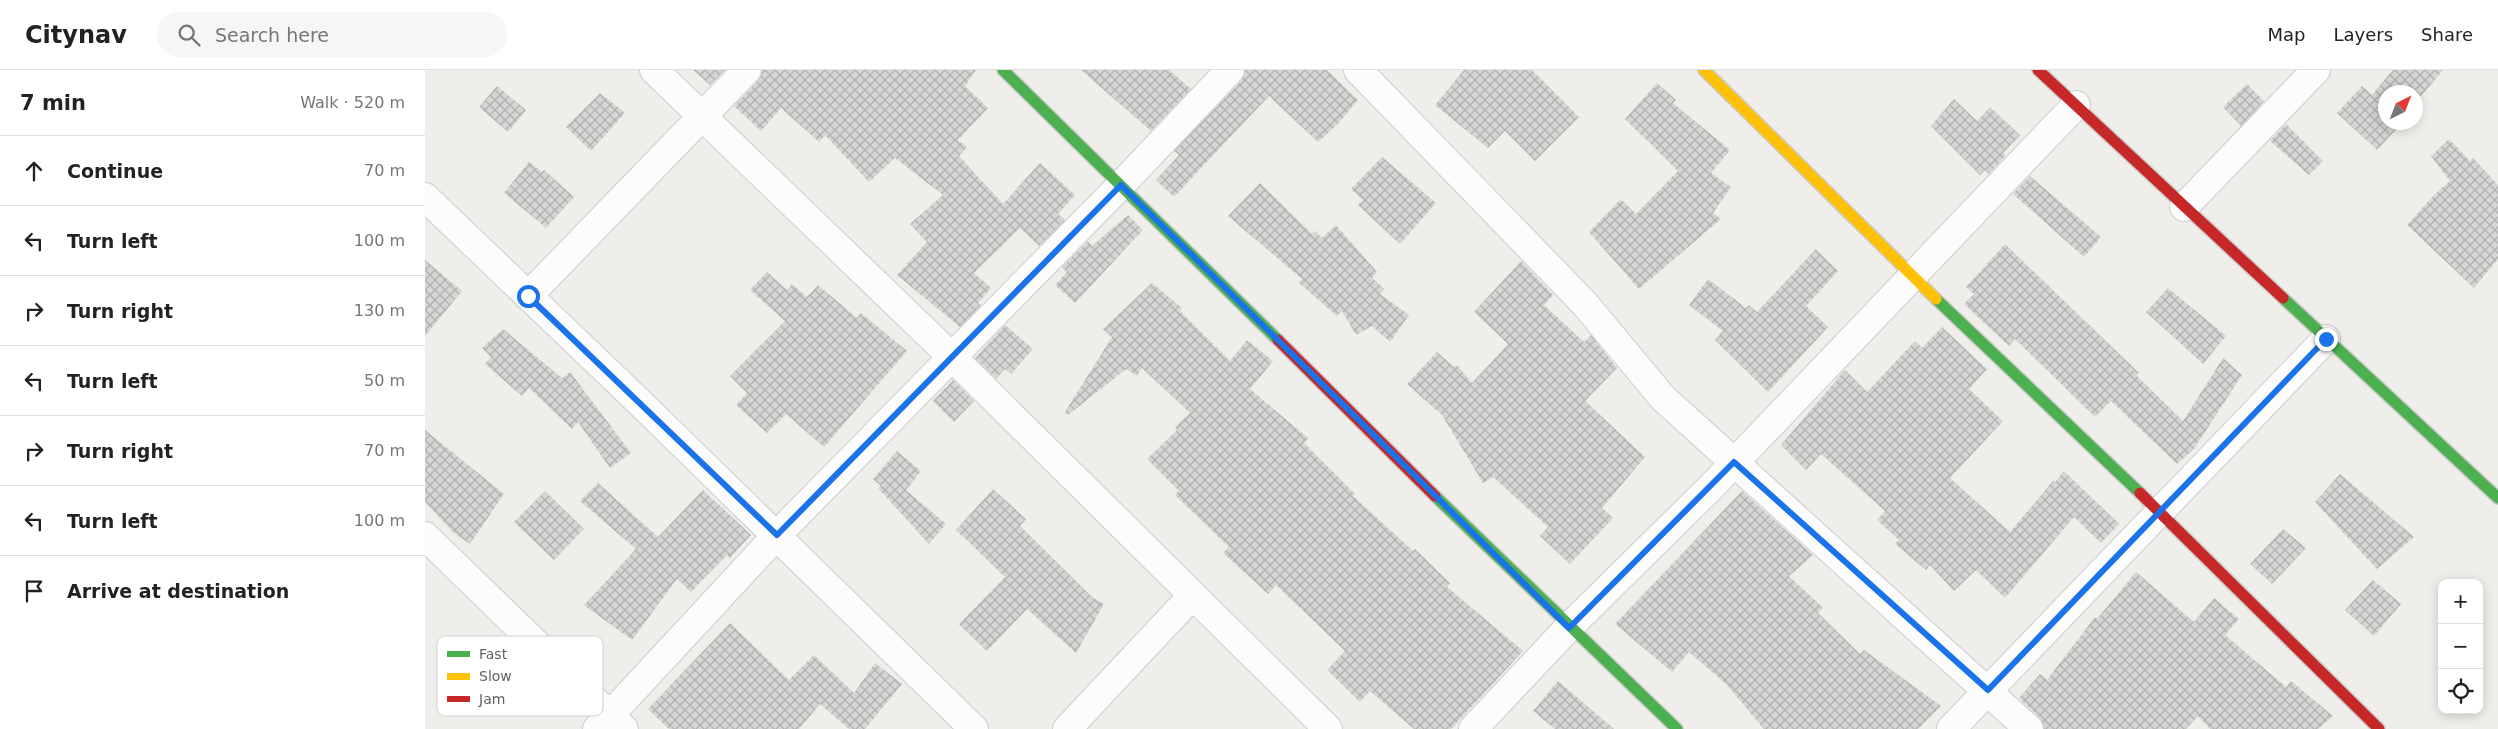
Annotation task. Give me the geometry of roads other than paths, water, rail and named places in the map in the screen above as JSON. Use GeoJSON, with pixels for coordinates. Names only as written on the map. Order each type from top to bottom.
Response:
{"type":"FeatureCollection","features":[{"type":"Feature","properties":{"kind":"street"},"geometry":{"type":"LineString","coordinates":[[653,70],[952,357],[1328,729]]}},
{"type":"Feature","properties":{"kind":"street"},"geometry":{"type":"LineString","coordinates":[[528,296],[747,70]]}},
{"type":"Feature","properties":{"kind":"street"},"geometry":{"type":"LineString","coordinates":[[1003,70],[1569,628],[1677,729]]}},
{"type":"Feature","properties":{"kind":"street"},"geometry":{"type":"LineString","coordinates":[[610,724],[777,535],[1121,185],[1230,70]]}},
{"type":"Feature","properties":{"kind":"street"},"geometry":{"type":"LineString","coordinates":[[1358,70],[1584,303],[1663,398],[2029,729]]}},
{"type":"Feature","properties":{"kind":"street"},"geometry":{"type":"LineString","coordinates":[[1704,70],[1911,276],[2159,511],[2379,729]]}},
{"type":"Feature","properties":{"kind":"street"},"geometry":{"type":"LineString","coordinates":[[2039,70],[2498,498]]}},
{"type":"Feature","properties":{"kind":"street"},"geometry":{"type":"LineString","coordinates":[[2184,207],[2316,70]]}},
{"type":"Feature","properties":{"kind":"street"},"geometry":{"type":"LineString","coordinates":[[1473,729],[1569,628],[1734,462],[2076,106]]}},
{"type":"Feature","properties":{"kind":"street"},"geometry":{"type":"LineString","coordinates":[[425,197],[777,535],[974,729]]}},
{"type":"Feature","properties":{"kind":"street"},"geometry":{"type":"LineString","coordinates":[[1951,729],[2326,339]]}},
{"type":"Feature","properties":{"kind":"street"},"geometry":{"type":"LineString","coordinates":[[425,536],[523,636]]}},
{"type":"Feature","properties":{"kind":"street"},"geometry":{"type":"LineString","coordinates":[[1067,729],[1192,596]]}}]}
